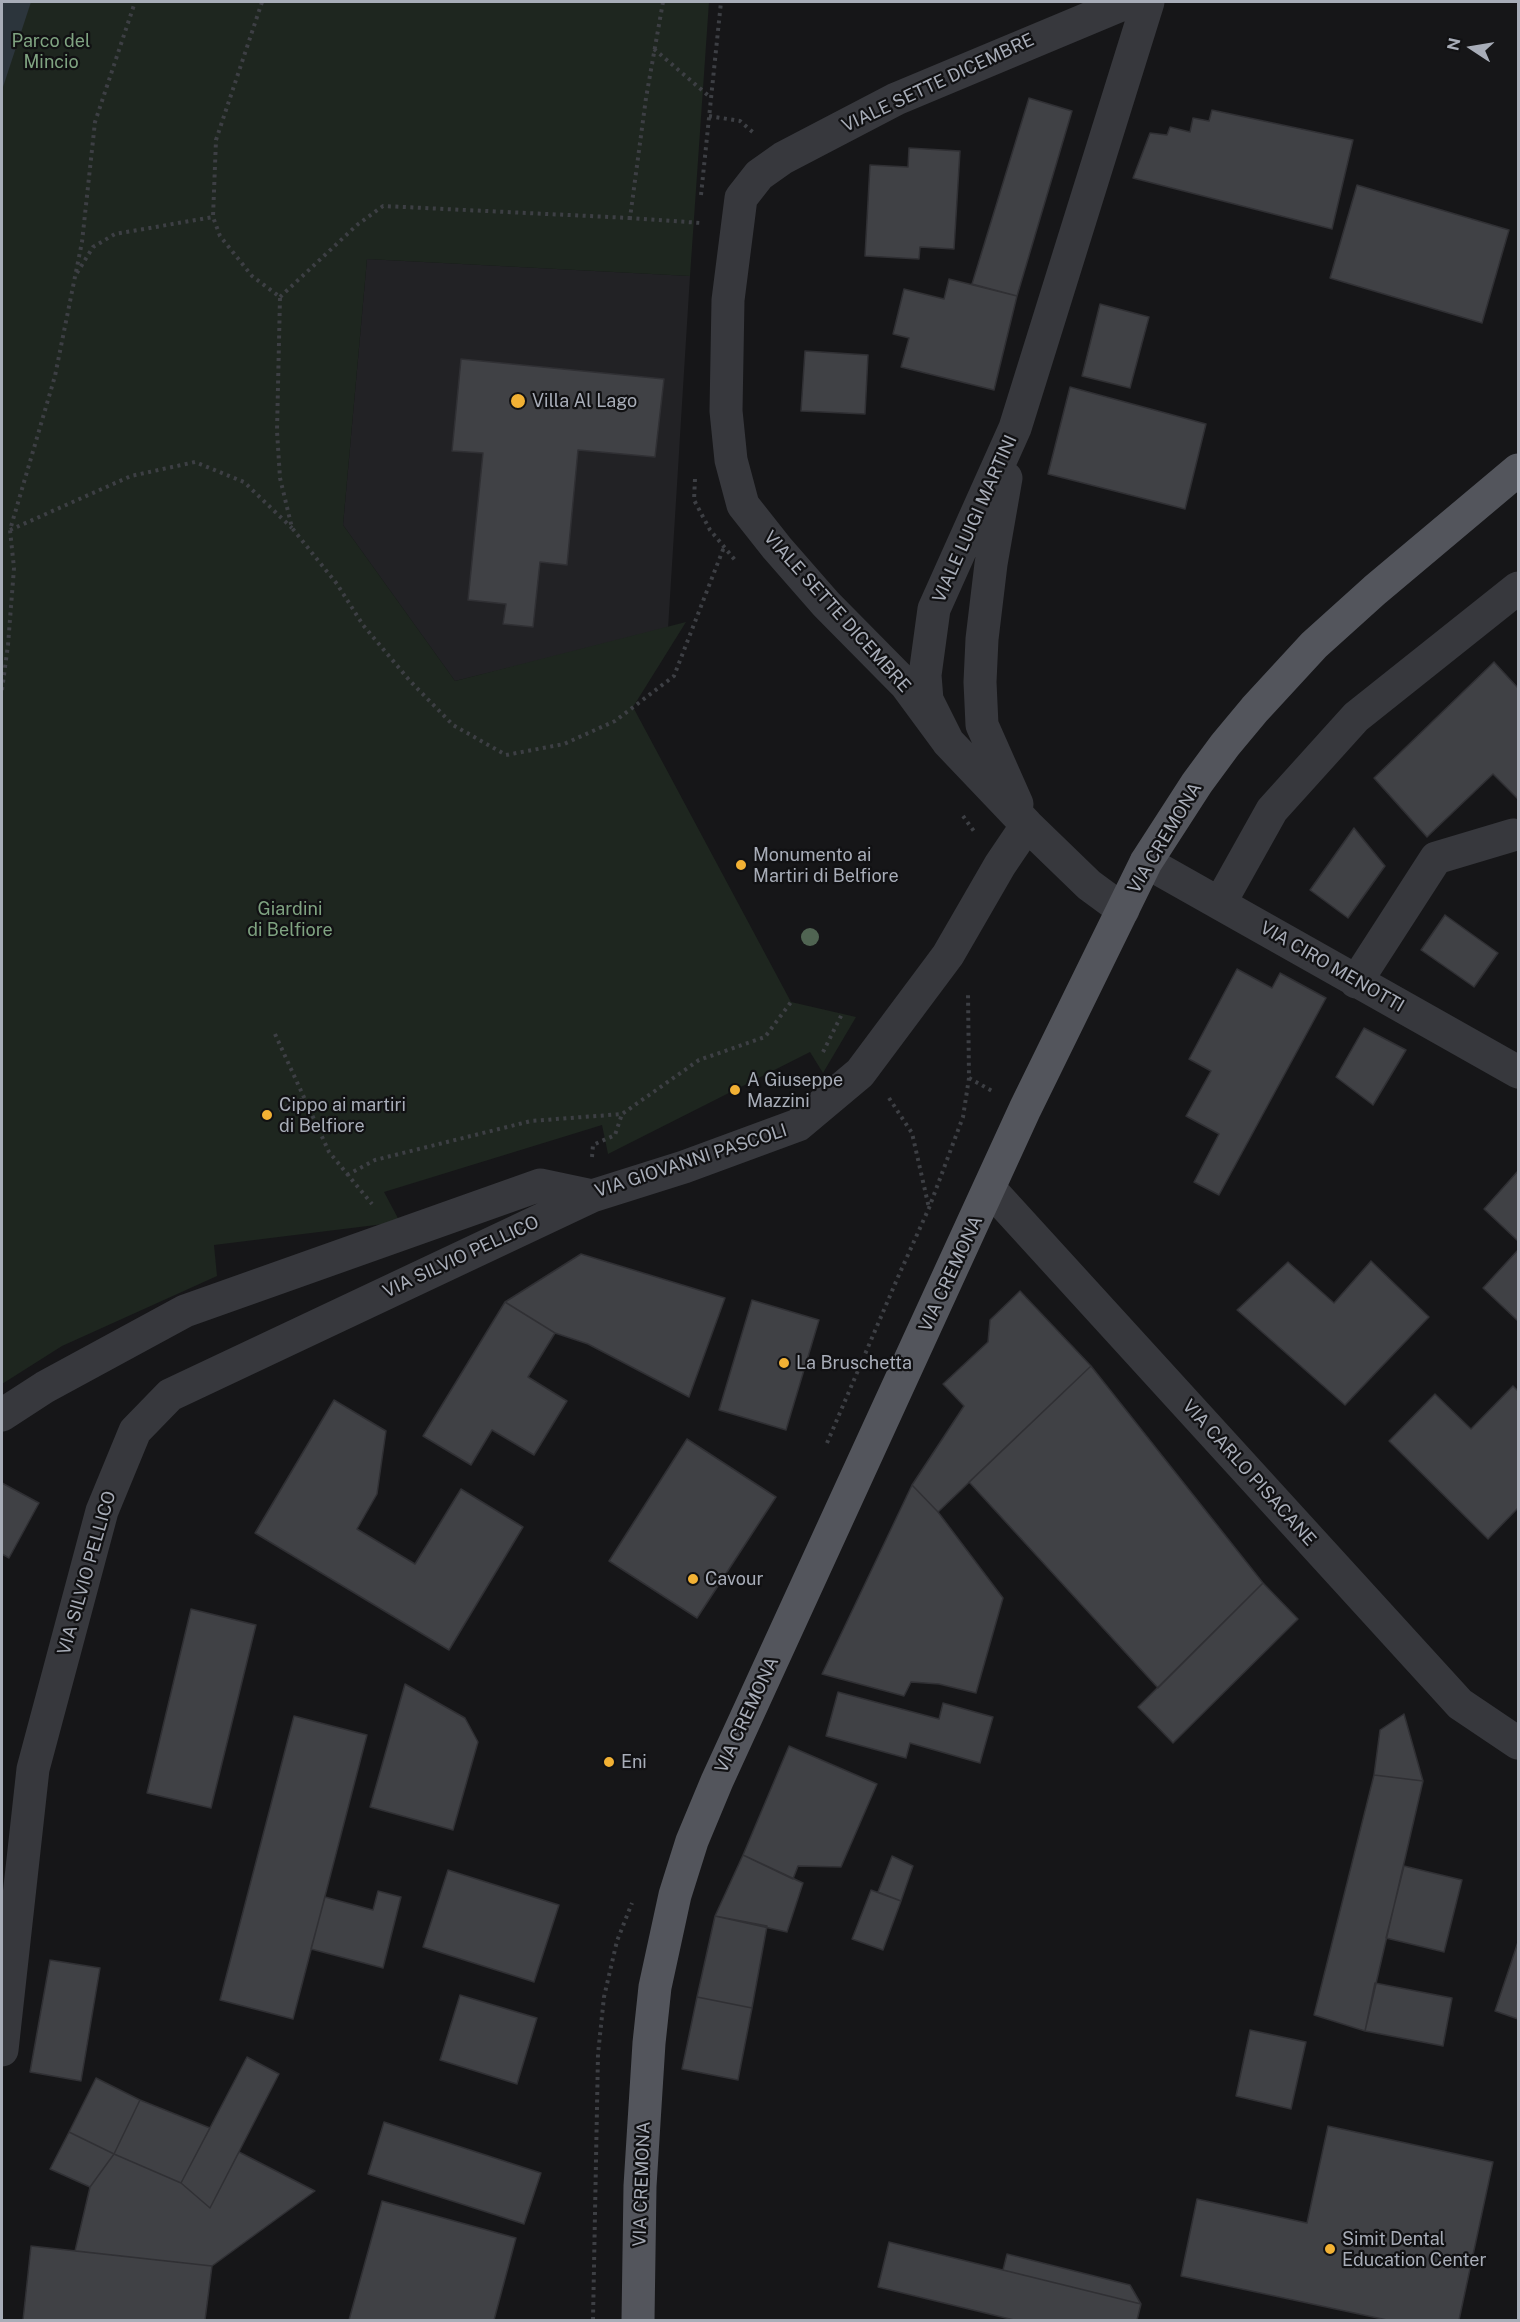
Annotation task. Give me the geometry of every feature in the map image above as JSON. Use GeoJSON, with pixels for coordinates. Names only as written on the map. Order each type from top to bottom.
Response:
{"type":"FeatureCollection","features":[{"type":"Feature","properties":{"kind":"main road","name":"VIA CREMONA"},"geometry":{"type":"LineString","coordinates":[[638,2320],[640,2186],[655,1987],[675,1895],[692,1841],[717,1781],[1025,1109],[1146,862],[1197,783],[1225,745],[1314,645],[1375,590],[1518,470]]}},
{"type":"Feature","properties":{"kind":"street","name":"VIALE SETTE DICEMBRE"},"geometry":{"type":"LineString","coordinates":[[948,742],[906,685],[826,604],[742,505],[731,460],[726,411],[728,300],[741,198],[759,175],[783,158],[896,99],[1128,2]]}},
{"type":"Feature","properties":{"kind":"street","name":"VIALE LUIGI MARTINI"},"geometry":{"type":"LineString","coordinates":[[1123,910],[1089,885],[1027,825],[948,742],[927,700],[925,675],[934,609],[1015,428],[1148,2]]}},
{"type":"Feature","properties":{"kind":"street","name":"VIALE LUIGI MARTINI"},"geometry":{"type":"LineString","coordinates":[[1015,428],[991,564],[982,639],[980,682],[982,725],[1027,825]]}},
{"type":"Feature","properties":{"kind":"street"},"geometry":{"type":"LineString","coordinates":[[1220,903],[1272,810],[1356,717],[1518,588]]}},
{"type":"Feature","properties":{"kind":"street","name":"VIA GIOVANNI PASCOLI"},"geometry":{"type":"LineString","coordinates":[[2,1415],[45,1387],[185,1311],[540,1185],[592,1196],[684,1167],[798,1125],[860,1073],[948,955],[1000,865],[1027,825]]}},
{"type":"Feature","properties":{"kind":"street"},"geometry":{"type":"LineString","coordinates":[[1356,982],[1436,858],[1513,835]]}},
{"type":"Feature","properties":{"kind":"street","name":"VIA CIRO MENOTTI"},"geometry":{"type":"LineString","coordinates":[[1146,862],[1518,1072]]}},
{"type":"Feature","properties":{"kind":"street","name":"VIA CARLO PISACANE"},"geometry":{"type":"LineString","coordinates":[[990,1189],[1460,1704],[1518,1743]]}},
{"type":"Feature","properties":{"kind":"street","name":"VIA SILVIO PELLICO"},"geometry":{"type":"LineString","coordinates":[[2,2050],[33,1769],[102,1511],[135,1431],[170,1395],[592,1196]]}},
{"type":"Feature","properties":{"kind":"path"},"geometry":{"type":"LineString","coordinates":[[2,690],[14,568],[10,530],[55,376],[82,242],[95,122],[135,2]]}},
{"type":"Feature","properties":{"kind":"path"},"geometry":{"type":"LineString","coordinates":[[262,2],[216,140],[213,217],[220,236],[252,276],[280,297]]}},
{"type":"Feature","properties":{"kind":"path"},"geometry":{"type":"LineString","coordinates":[[630,218],[663,2]]}},
{"type":"Feature","properties":{"kind":"path"},"geometry":{"type":"LineString","coordinates":[[701,186],[721,2]]}},
{"type":"Feature","properties":{"kind":"path"},"geometry":{"type":"LineString","coordinates":[[654,49],[711,98]]}},
{"type":"Feature","properties":{"kind":"path"},"geometry":{"type":"LineString","coordinates":[[709,116],[740,121],[783,158]]}},
{"type":"Feature","properties":{"kind":"path"},"geometry":{"type":"LineString","coordinates":[[292,528],[280,478],[277,431],[280,297],[357,225],[383,206],[701,223]]}},
{"type":"Feature","properties":{"kind":"path"},"geometry":{"type":"LineString","coordinates":[[74,277],[93,247],[115,234],[213,217]]}},
{"type":"Feature","properties":{"kind":"path"},"geometry":{"type":"LineString","coordinates":[[10,530],[131,476],[195,462],[244,482],[292,528],[337,584],[363,625],[410,681],[453,725],[506,755],[564,744],[615,721],[674,676],[742,505]]}},
{"type":"Feature","properties":{"kind":"path"},"geometry":{"type":"LineString","coordinates":[[950,1152],[963,1117],[969,1078],[969,982]]}},
{"type":"Feature","properties":{"kind":"path"},"geometry":{"type":"LineString","coordinates":[[347,1175],[375,1160],[531,1121],[622,1114],[699,1060],[765,1036],[791,1002]]}},
{"type":"Feature","properties":{"kind":"path"},"geometry":{"type":"LineString","coordinates":[[826,1048],[842,1014]]}},
{"type":"Feature","properties":{"kind":"path"},"geometry":{"type":"LineString","coordinates":[[275,1034],[329,1152],[375,1207]]}},
{"type":"Feature","properties":{"kind":"path"},"geometry":{"type":"LineString","coordinates":[[867,1063],[912,1133],[929,1208]]}},
{"type":"Feature","properties":{"kind":"path"},"geometry":{"type":"LineString","coordinates":[[279,1110],[304,1099]]}},
{"type":"Feature","properties":{"kind":"path"},"geometry":{"type":"LineString","coordinates":[[593,1145],[615,1135],[622,1114]]}},
{"type":"Feature","properties":{"kind":"shaded area"},"geometry":{"type":"Polygon","coordinates":[[[2,2],[31,2],[2,90],[2,2]]]}},
{"type":"Feature","properties":{"kind":"shaded area","name":"Villa Al Lago"},"geometry":{"type":"Polygon","coordinates":[[[367,259],[690,276],[668,629],[455,681],[343,525],[367,259]]]}},
{"type":"Feature","properties":{"kind":"green space","name":"Giardini di Belfiore"},"geometry":{"type":"Polygon","coordinates":[[[2,2],[709,2],[690,276],[367,259],[343,525],[455,681],[686,622],[633,707],[791,1002],[856,1017],[823,1073],[810,1052],[608,1154],[602,1125],[384,1192],[400,1222],[214,1245],[217,1276],[62,1346],[2,1384],[2,2]]]}},
{"type":"Feature","properties":{"kind":"building"},"geometry":{"type":"Polygon","coordinates":[[[1029,98],[1072,111],[1017,296],[972,284],[1029,98]]]}},
{"type":"Feature","properties":{"kind":"building"},"geometry":{"type":"Polygon","coordinates":[[[1212,110],[1353,140],[1332,229],[1133,178],[1150,133],[1167,135],[1170,127],[1190,132],[1193,118],[1209,121],[1212,110]]]}},
{"type":"Feature","properties":{"kind":"building"},"geometry":{"type":"Polygon","coordinates":[[[909,148],[960,151],[954,249],[920,247],[919,259],[865,256],[870,165],[908,167],[909,148]]]}},
{"type":"Feature","properties":{"kind":"building"},"geometry":{"type":"Polygon","coordinates":[[[1357,185],[1509,230],[1482,323],[1330,278],[1357,185]]]}},
{"type":"Feature","properties":{"kind":"building"},"geometry":{"type":"Polygon","coordinates":[[[949,279],[1017,296],[994,390],[901,367],[909,338],[893,334],[904,289],[944,299],[949,279]]]}},
{"type":"Feature","properties":{"kind":"building"},"geometry":{"type":"Polygon","coordinates":[[[1100,304],[1149,317],[1130,388],[1082,376],[1100,304]]]}},
{"type":"Feature","properties":{"kind":"building"},"geometry":{"type":"Polygon","coordinates":[[[805,351],[868,355],[865,414],[801,411],[805,351]]]}},
{"type":"Feature","properties":{"kind":"building"},"geometry":{"type":"Polygon","coordinates":[[[461,359],[664,379],[655,457],[578,450],[567,565],[540,562],[533,627],[503,624],[506,604],[468,600],[483,453],[452,451],[461,359]]]}},
{"type":"Feature","properties":{"kind":"building"},"geometry":{"type":"Polygon","coordinates":[[[1070,387],[1206,424],[1185,509],[1048,474],[1070,387]]]}},
{"type":"Feature","properties":{"kind":"building"},"geometry":{"type":"Polygon","coordinates":[[[1494,662],[1518,688],[1518,799],[1493,774],[1427,837],[1374,778],[1494,662]]]}},
{"type":"Feature","properties":{"kind":"building"},"geometry":{"type":"Polygon","coordinates":[[[1354,828],[1385,866],[1348,918],[1310,890],[1354,828]]]}},
{"type":"Feature","properties":{"kind":"building"},"geometry":{"type":"Polygon","coordinates":[[[1445,915],[1498,953],[1474,987],[1421,950],[1445,915]]]}},
{"type":"Feature","properties":{"kind":"building"},"geometry":{"type":"Polygon","coordinates":[[[1237,969],[1272,988],[1280,973],[1326,998],[1219,1195],[1194,1182],[1219,1134],[1186,1116],[1211,1071],[1189,1059],[1237,969]]]}},
{"type":"Feature","properties":{"kind":"building"},"geometry":{"type":"Polygon","coordinates":[[[1364,1028],[1406,1050],[1373,1105],[1336,1077],[1364,1028]]]}},
{"type":"Feature","properties":{"kind":"building"},"geometry":{"type":"Polygon","coordinates":[[[1518,1171],[1518,1241],[1484,1209],[1518,1171]]]}},
{"type":"Feature","properties":{"kind":"building"},"geometry":{"type":"Polygon","coordinates":[[[1518,1250],[1518,1321],[1483,1288],[1518,1250]]]}},
{"type":"Feature","properties":{"kind":"building"},"geometry":{"type":"Polygon","coordinates":[[[581,1254],[725,1298],[689,1397],[588,1344],[555,1333],[505,1302],[581,1254]]]}},
{"type":"Feature","properties":{"kind":"building"},"geometry":{"type":"Polygon","coordinates":[[[1371,1261],[1429,1317],[1345,1405],[1237,1310],[1288,1262],[1334,1303],[1371,1261]]]}},
{"type":"Feature","properties":{"kind":"building"},"geometry":{"type":"Polygon","coordinates":[[[1020,1291],[1091,1366],[938,1512],[912,1485],[964,1406],[943,1384],[988,1342],[990,1320],[1020,1291]]]}},
{"type":"Feature","properties":{"kind":"building"},"geometry":{"type":"Polygon","coordinates":[[[752,1300],[819,1320],[786,1430],[719,1410],[752,1300]]]}},
{"type":"Feature","properties":{"kind":"building"},"geometry":{"type":"Polygon","coordinates":[[[505,1302],[555,1333],[528,1377],[567,1401],[534,1455],[492,1430],[471,1465],[423,1436],[505,1302]]]}},
{"type":"Feature","properties":{"kind":"building"},"geometry":{"type":"Polygon","coordinates":[[[1091,1366],[1263,1583],[1158,1688],[969,1482],[1091,1366]]]}},
{"type":"Feature","properties":{"kind":"building"},"geometry":{"type":"Polygon","coordinates":[[[1513,1386],[1518,1391],[1518,1508],[1488,1539],[1389,1441],[1435,1394],[1471,1429],[1513,1386]]]}},
{"type":"Feature","properties":{"kind":"building"},"geometry":{"type":"Polygon","coordinates":[[[334,1400],[386,1431],[377,1494],[357,1529],[415,1564],[461,1489],[523,1527],[449,1650],[255,1533],[334,1400]]]}},
{"type":"Feature","properties":{"kind":"building"},"geometry":{"type":"Polygon","coordinates":[[[687,1439],[776,1497],[697,1618],[609,1561],[687,1439]]]}},
{"type":"Feature","properties":{"kind":"building"},"geometry":{"type":"Polygon","coordinates":[[[2,1483],[39,1503],[9,1558],[2,1554],[2,1483]]]}},
{"type":"Feature","properties":{"kind":"building"},"geometry":{"type":"Polygon","coordinates":[[[912,1485],[938,1512],[1003,1598],[976,1693],[939,1684],[911,1682],[904,1696],[822,1674],[912,1485]]]}},
{"type":"Feature","properties":{"kind":"building"},"geometry":{"type":"Polygon","coordinates":[[[1263,1583],[1298,1619],[1173,1743],[1138,1707],[1263,1583]]]}},
{"type":"Feature","properties":{"kind":"building"},"geometry":{"type":"Polygon","coordinates":[[[191,1609],[256,1625],[211,1808],[147,1793],[191,1609]]]}},
{"type":"Feature","properties":{"kind":"building"},"geometry":{"type":"Polygon","coordinates":[[[405,1684],[465,1718],[478,1742],[453,1830],[370,1807],[405,1684]]]}},
{"type":"Feature","properties":{"kind":"building"},"geometry":{"type":"Polygon","coordinates":[[[838,1692],[939,1719],[943,1703],[993,1717],[980,1763],[910,1743],[906,1758],[826,1736],[838,1692]]]}},
{"type":"Feature","properties":{"kind":"building"},"geometry":{"type":"Polygon","coordinates":[[[1404,1714],[1423,1781],[1374,1775],[1380,1730],[1404,1714]]]}},
{"type":"Feature","properties":{"kind":"building"},"geometry":{"type":"Polygon","coordinates":[[[294,1716],[367,1735],[293,2019],[220,2000],[294,1716]]]}},
{"type":"Feature","properties":{"kind":"building"},"geometry":{"type":"Polygon","coordinates":[[[789,1746],[877,1784],[841,1867],[798,1866],[793,1879],[743,1855],[789,1746]]]}},
{"type":"Feature","properties":{"kind":"building"},"geometry":{"type":"Polygon","coordinates":[[[1374,1775],[1423,1781],[1365,2031],[1314,2015],[1374,1775]]]}},
{"type":"Feature","properties":{"kind":"building"},"geometry":{"type":"Polygon","coordinates":[[[743,1855],[803,1883],[787,1932],[715,1916],[743,1855]]]}},
{"type":"Feature","properties":{"kind":"building"},"geometry":{"type":"Polygon","coordinates":[[[892,1856],[913,1866],[901,1901],[878,1892],[892,1856]]]}},
{"type":"Feature","properties":{"kind":"building"},"geometry":{"type":"Polygon","coordinates":[[[1404,1866],[1462,1880],[1444,1952],[1386,1938],[1404,1866]]]}},
{"type":"Feature","properties":{"kind":"building"},"geometry":{"type":"Polygon","coordinates":[[[448,1870],[559,1905],[534,1982],[423,1947],[448,1870]]]}},
{"type":"Feature","properties":{"kind":"building"},"geometry":{"type":"Polygon","coordinates":[[[871,1890],[901,1901],[883,1950],[852,1939],[871,1890]]]}},
{"type":"Feature","properties":{"kind":"building"},"geometry":{"type":"Polygon","coordinates":[[[378,1891],[401,1897],[383,1968],[311,1949],[325,1897],[373,1910],[378,1891]]]}},
{"type":"Feature","properties":{"kind":"building"},"geometry":{"type":"Polygon","coordinates":[[[715,1916],[767,1926],[752,2008],[697,1997],[715,1916]]]}},
{"type":"Feature","properties":{"kind":"building"},"geometry":{"type":"Polygon","coordinates":[[[1518,1942],[1518,2019],[1495,2011],[1518,1942]]]}},
{"type":"Feature","properties":{"kind":"building"},"geometry":{"type":"Polygon","coordinates":[[[50,1960],[100,1968],[81,2081],[30,2072],[50,1960]]]}},
{"type":"Feature","properties":{"kind":"building"},"geometry":{"type":"Polygon","coordinates":[[[1375,1983],[1452,1998],[1443,2046],[1365,2031],[1375,1983]]]}},
{"type":"Feature","properties":{"kind":"building"},"geometry":{"type":"Polygon","coordinates":[[[460,1995],[537,2018],[517,2084],[440,2060],[460,1995]]]}},
{"type":"Feature","properties":{"kind":"building"},"geometry":{"type":"Polygon","coordinates":[[[697,1997],[752,2008],[738,2080],[682,2069],[697,1997]]]}},
{"type":"Feature","properties":{"kind":"building"},"geometry":{"type":"Polygon","coordinates":[[[1250,2030],[1306,2042],[1291,2109],[1236,2096],[1250,2030]]]}},
{"type":"Feature","properties":{"kind":"building"},"geometry":{"type":"Polygon","coordinates":[[[247,2057],[279,2074],[210,2208],[181,2183],[247,2057]]]}},
{"type":"Feature","properties":{"kind":"building"},"geometry":{"type":"Polygon","coordinates":[[[96,2078],[140,2100],[114,2154],[69,2132],[96,2078]]]}},
{"type":"Feature","properties":{"kind":"building"},"geometry":{"type":"Polygon","coordinates":[[[140,2100],[210,2128],[181,2183],[114,2154],[140,2100]]]}},
{"type":"Feature","properties":{"kind":"building"},"geometry":{"type":"Polygon","coordinates":[[[384,2122],[541,2173],[524,2224],[368,2174],[384,2122]]]}},
{"type":"Feature","properties":{"kind":"building","name":"Simit Dental Education Center"},"geometry":{"type":"Polygon","coordinates":[[[1328,2126],[1493,2162],[1459,2320],[1387,2320],[1181,2276],[1197,2199],[1307,2223],[1328,2126]]]}},
{"type":"Feature","properties":{"kind":"building"},"geometry":{"type":"Polygon","coordinates":[[[69,2132],[114,2154],[90,2187],[50,2169],[69,2132]]]}},
{"type":"Feature","properties":{"kind":"building"},"geometry":{"type":"Polygon","coordinates":[[[239,2152],[315,2191],[212,2266],[75,2251],[90,2187],[114,2154],[181,2183],[210,2208],[239,2152]]]}},
{"type":"Feature","properties":{"kind":"building"},"geometry":{"type":"Polygon","coordinates":[[[382,2201],[516,2238],[494,2320],[349,2320],[382,2201]]]}},
{"type":"Feature","properties":{"kind":"building"},"geometry":{"type":"Polygon","coordinates":[[[889,2242],[1141,2304],[1137,2320],[1014,2320],[878,2287],[889,2242]]]}},
{"type":"Feature","properties":{"kind":"building"},"geometry":{"type":"Polygon","coordinates":[[[31,2246],[212,2266],[205,2320],[23,2320],[31,2246]]]}},
{"type":"Feature","properties":{"kind":"building"},"geometry":{"type":"Polygon","coordinates":[[[1007,2254],[1130,2285],[1141,2304],[1003,2270],[1007,2254]]]}},
{"type":"Feature","properties":{"kind":"place","name":"Villa Al Lago"},"geometry":{"type":"Point","coordinates":[518,401]}},
{"type":"Feature","properties":{"kind":"place","name":"Monumento ai Martiri di Belfiore"},"geometry":{"type":"Point","coordinates":[741,865]}},
{"type":"Feature","properties":{"kind":"place","name":"A Giuseppe Mazzini"},"geometry":{"type":"Point","coordinates":[735,1090]}},
{"type":"Feature","properties":{"kind":"place","name":"Cippo ai martiri di Belfiore"},"geometry":{"type":"Point","coordinates":[267,1115]}},
{"type":"Feature","properties":{"kind":"place","name":"La Bruschetta"},"geometry":{"type":"Point","coordinates":[784,1363]}},
{"type":"Feature","properties":{"kind":"place","name":"Cavour"},"geometry":{"type":"Point","coordinates":[693,1579]}},
{"type":"Feature","properties":{"kind":"place","name":"Eni"},"geometry":{"type":"Point","coordinates":[609,1762]}},
{"type":"Feature","properties":{"kind":"place","name":"Simit Dental Education Center"},"geometry":{"type":"Point","coordinates":[1330,2249]}},
{"type":"Feature","properties":{"kind":"park label","name":"Parco del Mincio"},"geometry":{"type":"Point","coordinates":[51,51]}}]}
